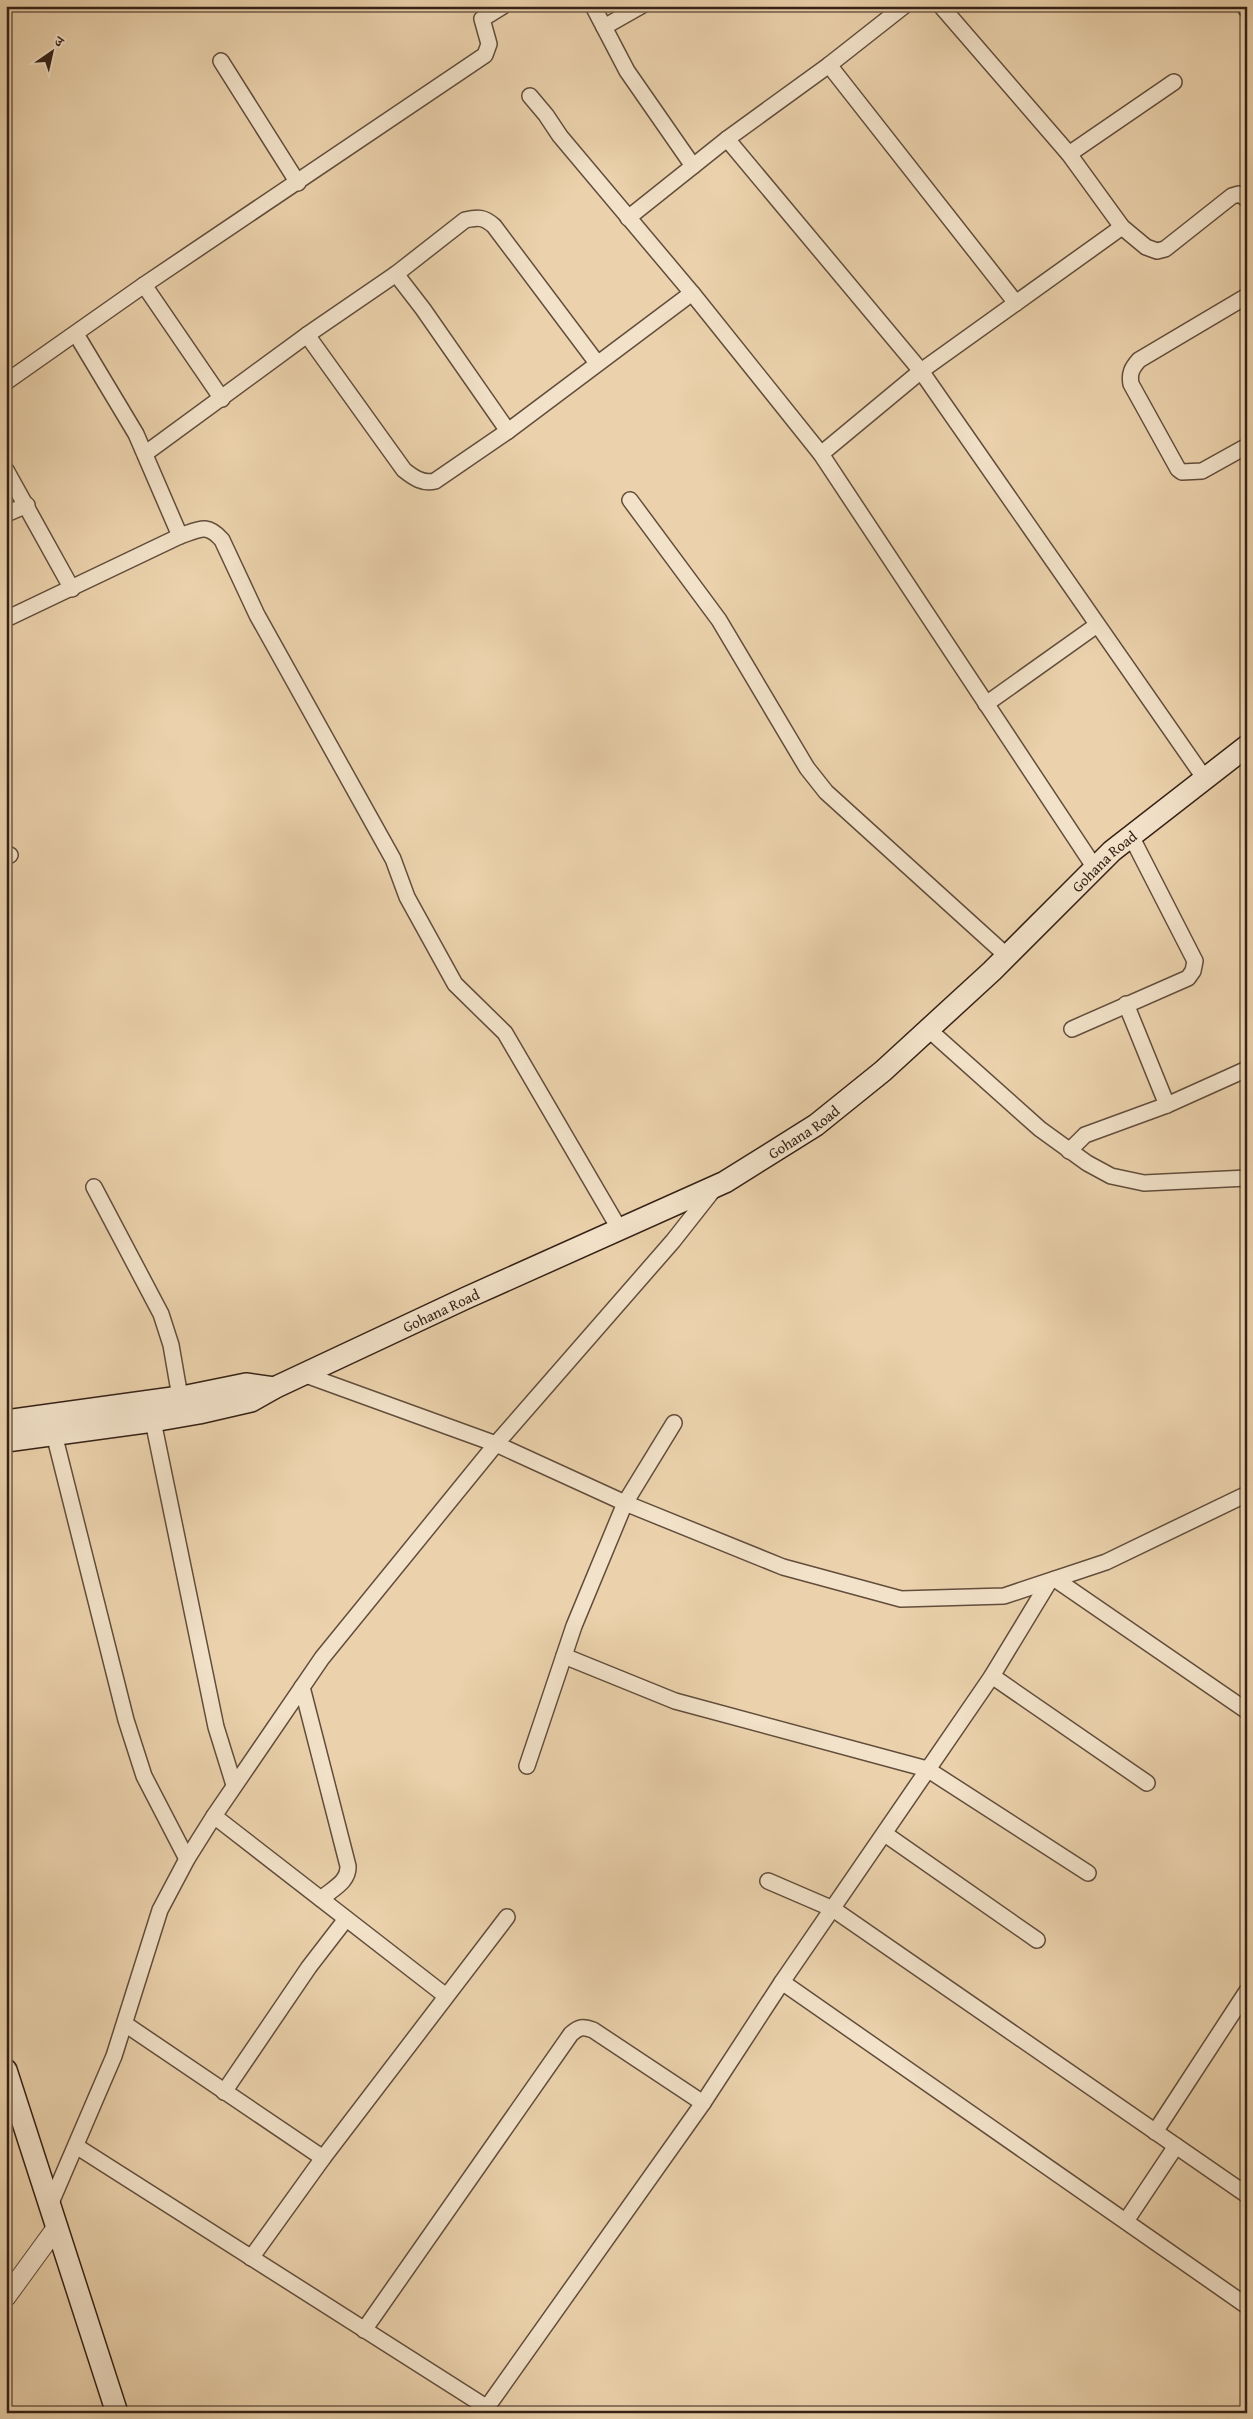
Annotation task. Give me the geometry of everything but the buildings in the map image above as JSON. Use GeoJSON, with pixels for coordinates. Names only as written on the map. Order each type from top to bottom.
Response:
{"type":"FeatureCollection","features":[{"type":"Feature","properties":{"kind":"main road","name":"Gohana Road"},"geometry":{"type":"LineString","coordinates":[[6,1441],[154,1421],[251,1401],[303,1374],[466,1298],[717,1186],[816,1125],[883,1072],[1007,956],[1095,868],[1131,836],[1247,746]]}},
{"type":"Feature","properties":{"kind":"main road"},"geometry":{"type":"LineString","coordinates":[[6,1420],[180,1397],[246,1384],[274,1388]]}},
{"type":"Feature","properties":{"kind":"main road"},"geometry":{"type":"LineString","coordinates":[[6,2070],[117,2413]]}},
{"type":"Feature","properties":{"kind":"street"},"geometry":{"type":"LineString","coordinates":[[6,382],[144,285],[484,54],[489,44],[479,12],[503,6]]}},
{"type":"Feature","properties":{"kind":"street"},"geometry":{"type":"LineString","coordinates":[[593,6],[627,71],[693,166]]}},
{"type":"Feature","properties":{"kind":"street"},"geometry":{"type":"LineString","coordinates":[[604,27],[641,6]]}},
{"type":"Feature","properties":{"kind":"street"},"geometry":{"type":"LineString","coordinates":[[628,218],[727,139],[829,66],[904,6]]}},
{"type":"Feature","properties":{"kind":"street"},"geometry":{"type":"LineString","coordinates":[[941,6],[1069,154],[1122,227],[1146,247],[1158,251],[1165,249],[1232,196],[1240,194],[1247,199]]}},
{"type":"Feature","properties":{"kind":"street"},"geometry":{"type":"LineString","coordinates":[[1244,6],[1247,10]]}},
{"type":"Feature","properties":{"kind":"street"},"geometry":{"type":"LineString","coordinates":[[221,61],[298,182]]}},
{"type":"Feature","properties":{"kind":"street"},"geometry":{"type":"LineString","coordinates":[[829,66],[1016,304]]}},
{"type":"Feature","properties":{"kind":"street"},"geometry":{"type":"LineString","coordinates":[[1069,154],[1174,82]]}},
{"type":"Feature","properties":{"kind":"street"},"geometry":{"type":"LineString","coordinates":[[530,96],[560,136],[692,293],[821,454],[1095,868]]}},
{"type":"Feature","properties":{"kind":"street"},"geometry":{"type":"LineString","coordinates":[[727,139],[922,371],[1205,779]]}},
{"type":"Feature","properties":{"kind":"street"},"geometry":{"type":"LineString","coordinates":[[146,454],[308,335],[396,274],[465,220],[484,218],[494,226],[597,363]]}},
{"type":"Feature","properties":{"kind":"street"},"geometry":{"type":"LineString","coordinates":[[821,454],[922,371],[1122,227]]}},
{"type":"Feature","properties":{"kind":"street"},"geometry":{"type":"LineString","coordinates":[[396,274],[423,309],[508,431]]}},
{"type":"Feature","properties":{"kind":"street"},"geometry":{"type":"LineString","coordinates":[[144,285],[222,399]]}},
{"type":"Feature","properties":{"kind":"street"},"geometry":{"type":"LineString","coordinates":[[308,335],[404,470],[413,477],[428,483],[436,481],[508,431],[692,293]]}},
{"type":"Feature","properties":{"kind":"street"},"geometry":{"type":"LineString","coordinates":[[1247,296],[1139,360],[1132,367],[1130,376],[1131,384],[1182,472],[1202,471],[1247,446]]}},
{"type":"Feature","properties":{"kind":"street"},"geometry":{"type":"LineString","coordinates":[[76,334],[146,454],[180,536]]}},
{"type":"Feature","properties":{"kind":"street"},"geometry":{"type":"LineString","coordinates":[[6,470],[72,589]]}},
{"type":"Feature","properties":{"kind":"street"},"geometry":{"type":"LineString","coordinates":[[630,500],[719,620],[807,768],[826,792],[1007,956]]}},
{"type":"Feature","properties":{"kind":"street"},"geometry":{"type":"LineString","coordinates":[[6,514],[27,505]]}},
{"type":"Feature","properties":{"kind":"street"},"geometry":{"type":"LineString","coordinates":[[6,619],[180,536],[203,528],[216,533],[222,540],[257,615],[393,860],[407,897],[455,984],[505,1034],[620,1230]]}},
{"type":"Feature","properties":{"kind":"street"},"geometry":{"type":"LineString","coordinates":[[986,704],[1097,624]]}},
{"type":"Feature","properties":{"kind":"street"},"geometry":{"type":"LineString","coordinates":[[1072,1029],[1188,978],[1193,971],[1195,961],[1131,836]]}},
{"type":"Feature","properties":{"kind":"street"},"geometry":{"type":"LineString","coordinates":[[1126,1004],[1167,1105]]}},
{"type":"Feature","properties":{"kind":"street"},"geometry":{"type":"LineString","coordinates":[[928,1030],[1040,1129],[1069,1151],[1111,1176],[1144,1183],[1247,1178]]}},
{"type":"Feature","properties":{"kind":"street"},"geometry":{"type":"LineString","coordinates":[[1069,1151],[1085,1135],[1167,1105],[1247,1069]]}},
{"type":"Feature","properties":{"kind":"street"},"geometry":{"type":"LineString","coordinates":[[50,2204],[114,2056],[160,1910],[187,1859],[234,1785],[322,1658],[496,1444],[673,1241],[717,1186]]}},
{"type":"Feature","properties":{"kind":"street"},"geometry":{"type":"LineString","coordinates":[[94,1187],[162,1314],[171,1345],[180,1397]]}},
{"type":"Feature","properties":{"kind":"street"},"geometry":{"type":"LineString","coordinates":[[303,1374],[496,1444],[625,1503],[783,1567],[901,1599],[1004,1596],[1106,1562],[1247,1494]]}},
{"type":"Feature","properties":{"kind":"street"},"geometry":{"type":"LineString","coordinates":[[154,1421],[216,1727],[234,1785]]}},
{"type":"Feature","properties":{"kind":"street"},"geometry":{"type":"LineString","coordinates":[[527,1766],[564,1656],[625,1503],[674,1423]]}},
{"type":"Feature","properties":{"kind":"street"},"geometry":{"type":"LineString","coordinates":[[54,1434],[126,1720],[141,1767],[187,1859]]}},
{"type":"Feature","properties":{"kind":"street"},"geometry":{"type":"LineString","coordinates":[[76,2146],[364,2330],[484,2410],[703,2103],[782,1982],[992,1676],[1052,1581]]}},
{"type":"Feature","properties":{"kind":"street"},"geometry":{"type":"LineString","coordinates":[[1052,1581],[1247,1711]]}},
{"type":"Feature","properties":{"kind":"street"},"geometry":{"type":"LineString","coordinates":[[564,1656],[674,1701],[927,1769],[1088,1873]]}},
{"type":"Feature","properties":{"kind":"street"},"geometry":{"type":"LineString","coordinates":[[992,1676],[1147,1783]]}},
{"type":"Feature","properties":{"kind":"street"},"geometry":{"type":"LineString","coordinates":[[302,1687],[348,1866],[348,1874],[344,1880],[321,1899]]}},
{"type":"Feature","properties":{"kind":"street"},"geometry":{"type":"LineString","coordinates":[[214,1816],[446,1996]]}},
{"type":"Feature","properties":{"kind":"street"},"geometry":{"type":"LineString","coordinates":[[885,1834],[1037,1940]]}},
{"type":"Feature","properties":{"kind":"street"},"geometry":{"type":"LineString","coordinates":[[768,1881],[833,1909],[1247,2196]]}},
{"type":"Feature","properties":{"kind":"street"},"geometry":{"type":"LineString","coordinates":[[251,2258],[323,2158],[507,1917]]}},
{"type":"Feature","properties":{"kind":"street"},"geometry":{"type":"LineString","coordinates":[[224,2092],[309,1967],[346,1920]]}},
{"type":"Feature","properties":{"kind":"street"},"geometry":{"type":"LineString","coordinates":[[782,1982],[1247,2306]]}},
{"type":"Feature","properties":{"kind":"street"},"geometry":{"type":"LineString","coordinates":[[1155,2132],[1247,1991]]}},
{"type":"Feature","properties":{"kind":"street"},"geometry":{"type":"LineString","coordinates":[[125,2024],[323,2158]]}},
{"type":"Feature","properties":{"kind":"street"},"geometry":{"type":"LineString","coordinates":[[364,2330],[571,2034],[578,2028],[584,2026],[593,2030],[703,2103]]}},
{"type":"Feature","properties":{"kind":"street"},"geometry":{"type":"LineString","coordinates":[[1126,2222],[1176,2146]]}},
{"type":"Feature","properties":{"kind":"street"},"geometry":{"type":"LineString","coordinates":[[6,2297],[57,2226]]}}]}
